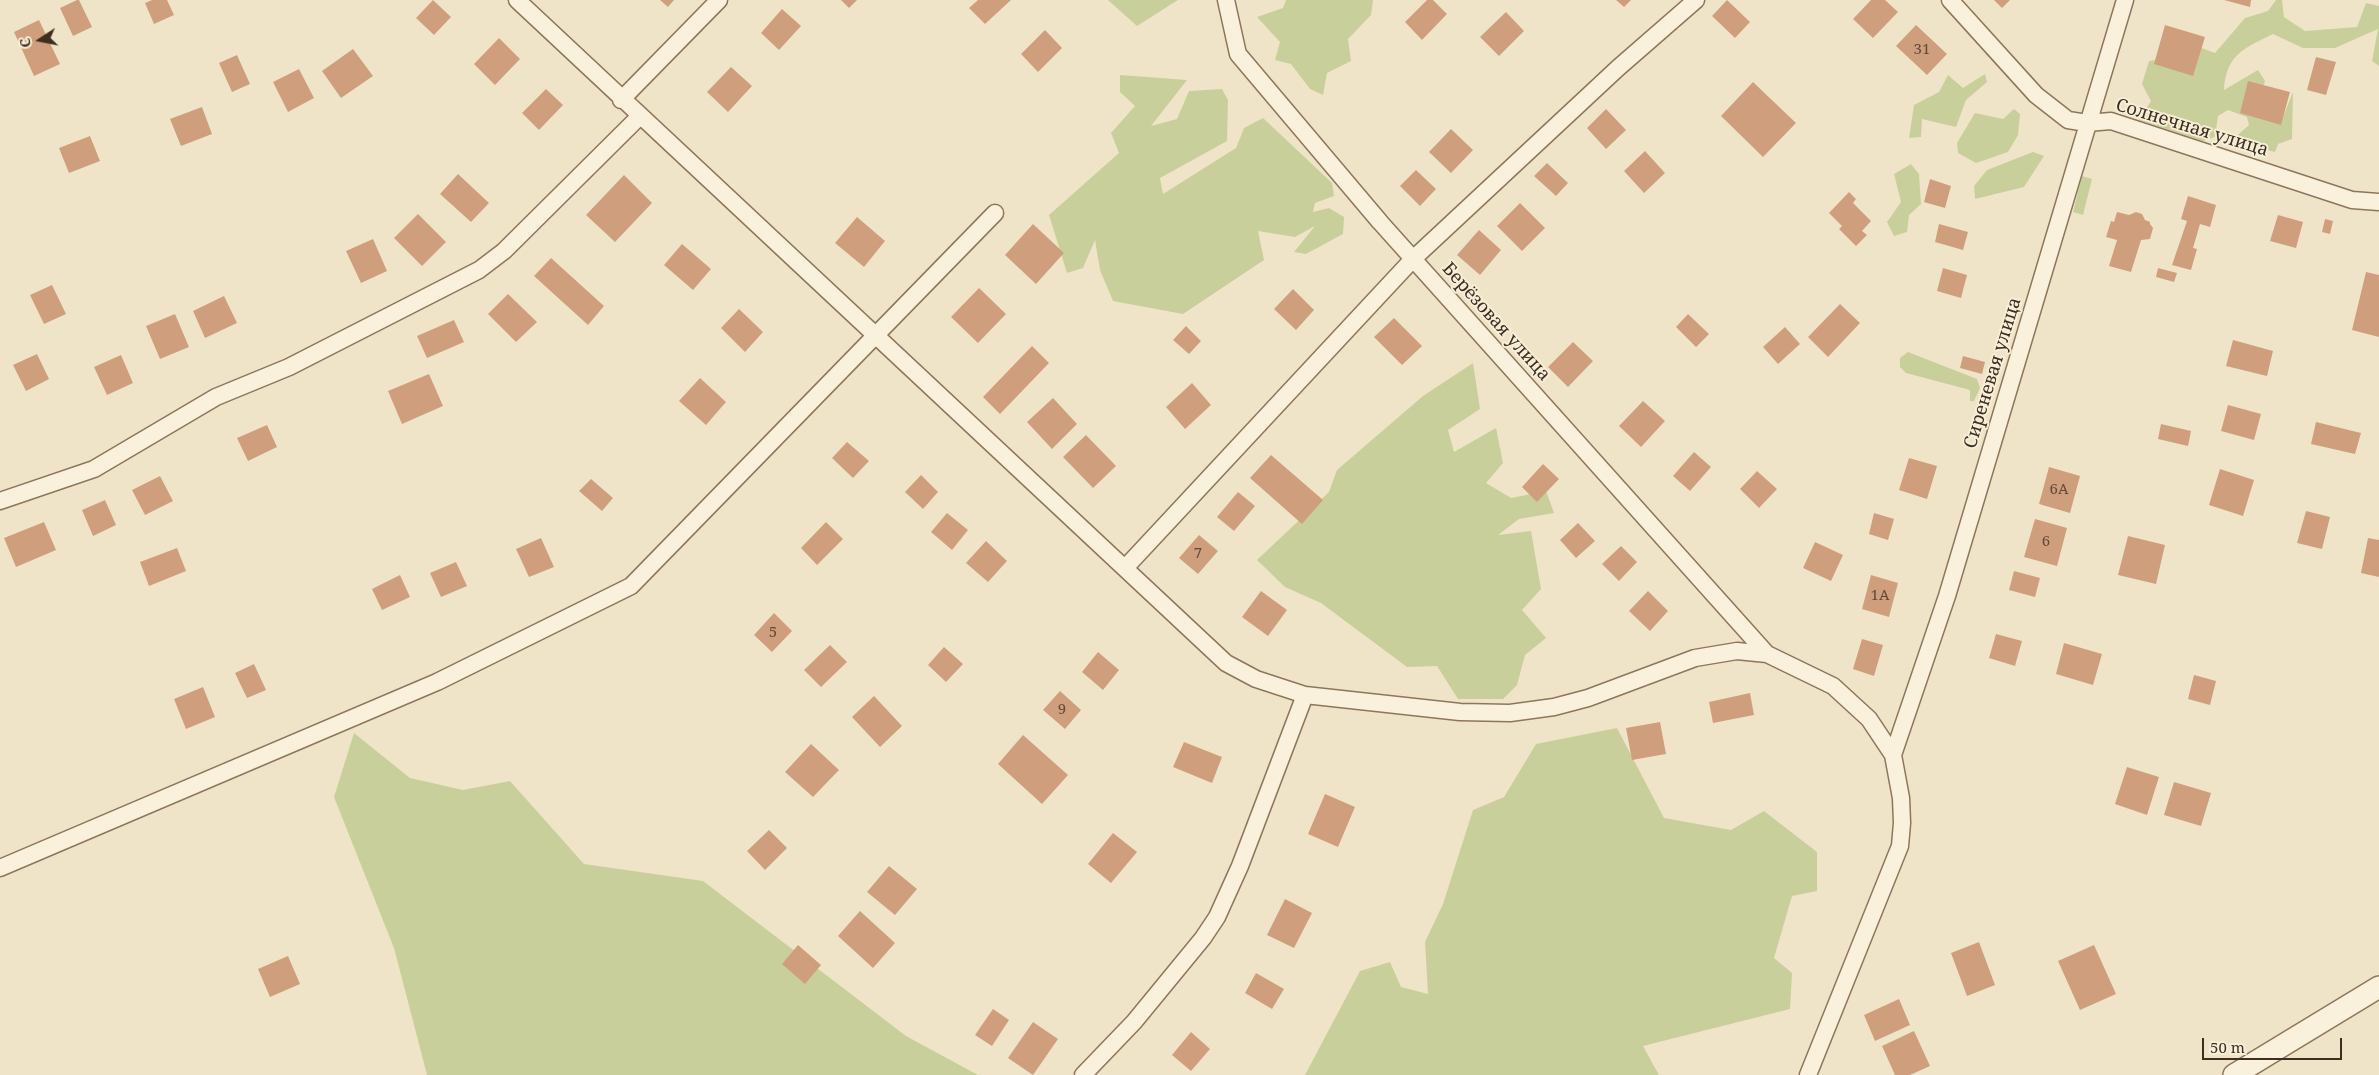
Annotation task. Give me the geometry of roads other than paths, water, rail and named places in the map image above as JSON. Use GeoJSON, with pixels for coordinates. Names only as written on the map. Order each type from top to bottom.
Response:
{"type":"FeatureCollection","features":[{"type":"Feature","properties":{"kind":"street"},"geometry":{"type":"LineString","coordinates":[[516,0],[1226,663],[1256,679],[1305,695],[1460,712],[1510,713],[1554,707],[1588,698],[1695,658],[1737,650],[1766,654],[1833,686],[1869,719],[1893,755],[1901,798],[1902,823],[1900,846],[1808,1075]]}},
{"type":"Feature","properties":{"kind":"street"},"geometry":{"type":"LineString","coordinates":[[622,100],[719,0]]}},
{"type":"Feature","properties":{"kind":"street","name":"Берёзовая улица"},"geometry":{"type":"LineString","coordinates":[[1226,0],[1238,54],[1414,259],[1766,654]]}},
{"type":"Feature","properties":{"kind":"street"},"geometry":{"type":"LineString","coordinates":[[1125,568],[1414,259],[1611,74],[1696,0]]}},
{"type":"Feature","properties":{"kind":"street","name":"Солнечная улица"},"geometry":{"type":"LineString","coordinates":[[1950,0],[2036,95],[2068,120],[2087,123],[2111,121],[2352,200],[2379,202]]}},
{"type":"Feature","properties":{"kind":"street","name":"Сиреневая улица"},"geometry":{"type":"LineString","coordinates":[[1893,755],[1947,596],[2125,0]]}},
{"type":"Feature","properties":{"kind":"street"},"geometry":{"type":"LineString","coordinates":[[0,501],[94,469],[216,397],[298,363],[479,270],[504,252],[640,116]]}},
{"type":"Feature","properties":{"kind":"street"},"geometry":{"type":"LineString","coordinates":[[0,868],[436,682],[631,586],[995,213]]}},
{"type":"Feature","properties":{"kind":"street"},"geometry":{"type":"LineString","coordinates":[[1083,1075],[1134,1022],[1204,938],[1217,917],[1240,866],[1305,695]]}},
{"type":"Feature","properties":{"kind":"street"},"geometry":{"type":"LineString","coordinates":[[2234,1075],[2379,987]]}}]}
